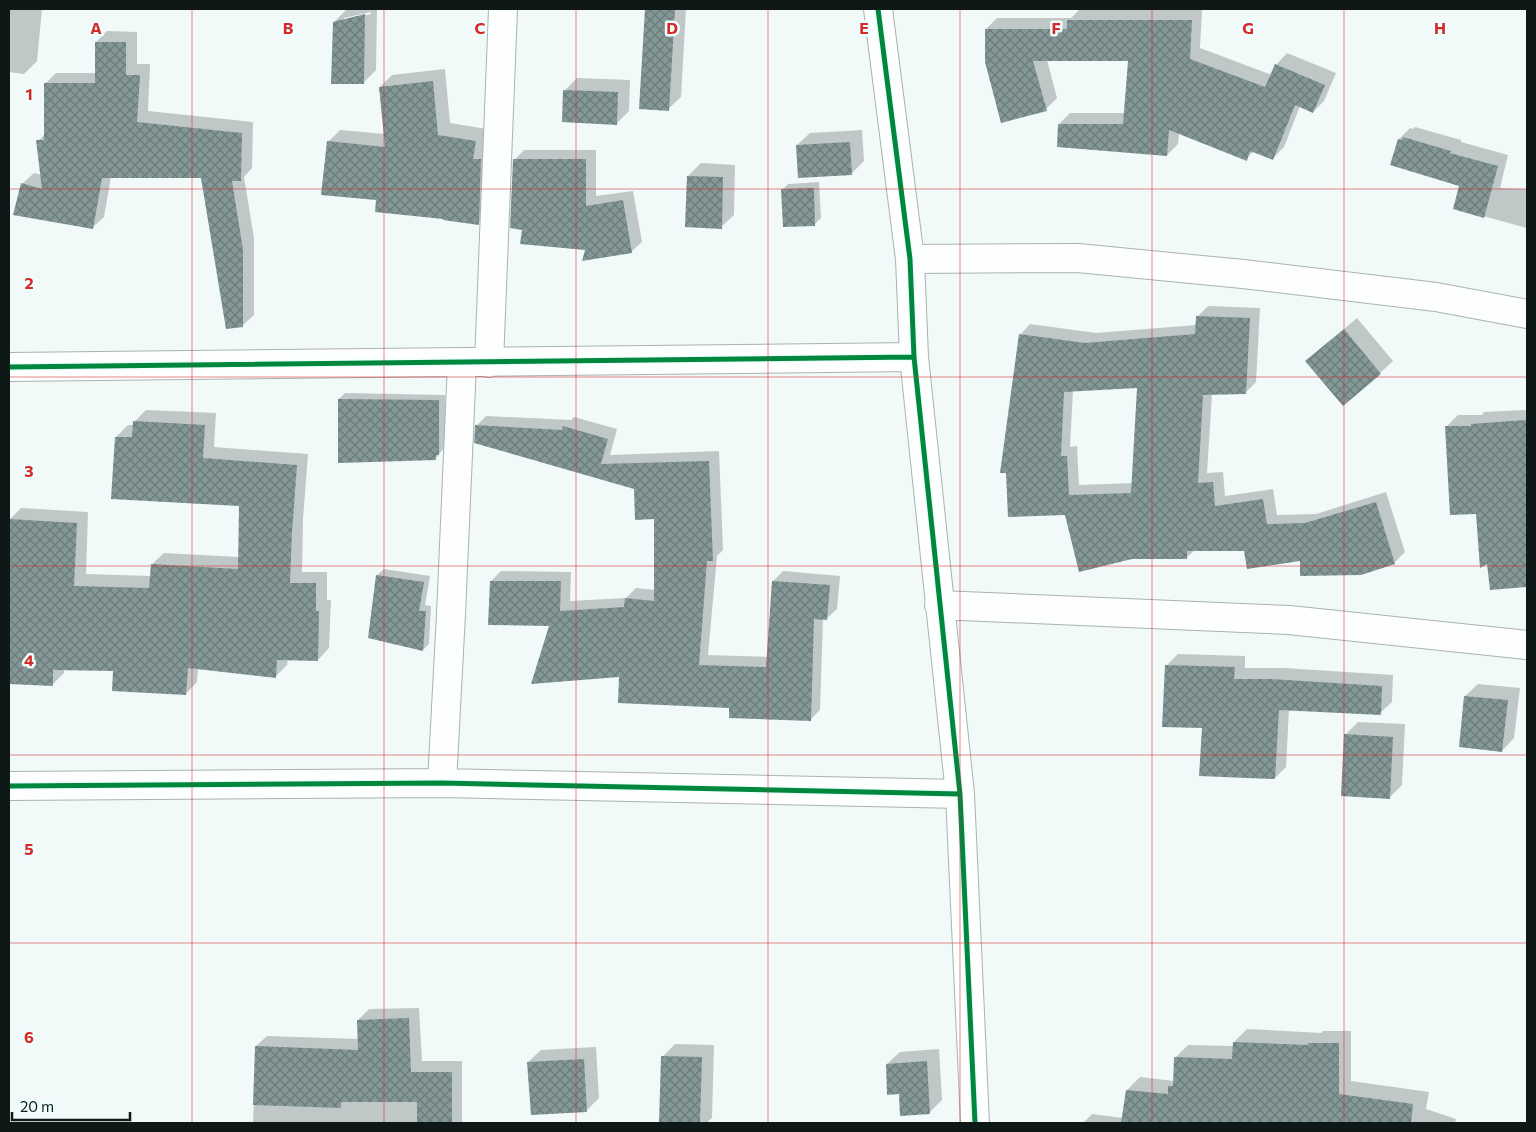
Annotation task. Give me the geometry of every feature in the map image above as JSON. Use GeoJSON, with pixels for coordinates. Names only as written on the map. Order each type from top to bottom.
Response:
{"type":"FeatureCollection","features":[{"type":"Feature","properties":{"kind":"street"},"geometry":{"type":"LineString","coordinates":[[489,362],[503,9]]}},
{"type":"Feature","properties":{"kind":"street"},"geometry":{"type":"LineString","coordinates":[[878,9],[910,259],[914,357],[960,794],[975,1123]]}},
{"type":"Feature","properties":{"kind":"street"},"geometry":{"type":"LineString","coordinates":[[910,259],[1078,258],[1243,274],[1426,296],[1527,314]]}},
{"type":"Feature","properties":{"kind":"street"},"geometry":{"type":"LineString","coordinates":[[9,367],[914,357]]}},
{"type":"Feature","properties":{"kind":"street"},"geometry":{"type":"LineString","coordinates":[[442,783],[462,363]]}},
{"type":"Feature","properties":{"kind":"street"},"geometry":{"type":"LineString","coordinates":[[939,605],[1289,620],[1527,645]]}},
{"type":"Feature","properties":{"kind":"street"},"geometry":{"type":"LineString","coordinates":[[9,786],[442,783],[960,794]]}},
{"type":"Feature","properties":{"kind":"building"},"geometry":{"type":"Polygon","coordinates":[[[645,9],[675,9],[669,111],[639,109],[645,9]]]}},
{"type":"Feature","properties":{"kind":"building"},"geometry":{"type":"Polygon","coordinates":[[[365,14],[364,84],[331,84],[333,22],[365,14]]]}},
{"type":"Feature","properties":{"kind":"building"},"geometry":{"type":"Polygon","coordinates":[[[1067,20],[1192,20],[1190,59],[1265,87],[1275,64],[1325,85],[1313,113],[1295,105],[1273,160],[1250,151],[1247,161],[1169,130],[1167,156],[1057,147],[1058,124],[1123,124],[1128,61],[1033,61],[1047,111],[1001,123],[985,62],[985,29],[1067,29],[1067,20]]]}},
{"type":"Feature","properties":{"kind":"building"},"geometry":{"type":"Polygon","coordinates":[[[95,42],[126,42],[126,75],[140,75],[137,122],[242,133],[241,181],[232,181],[243,250],[243,327],[226,329],[201,178],[102,178],[93,229],[13,215],[21,183],[42,189],[36,140],[44,140],[44,83],[95,83],[95,42]]]}},
{"type":"Feature","properties":{"kind":"building"},"geometry":{"type":"Polygon","coordinates":[[[433,81],[438,135],[476,141],[473,159],[481,159],[479,225],[375,212],[376,200],[321,195],[327,141],[385,147],[379,87],[433,81]]]}},
{"type":"Feature","properties":{"kind":"building"},"geometry":{"type":"Polygon","coordinates":[[[563,90],[618,92],[617,125],[562,122],[563,90]]]}},
{"type":"Feature","properties":{"kind":"building"},"geometry":{"type":"Polygon","coordinates":[[[1403,137],[1451,151],[1450,153],[1498,166],[1484,218],[1453,209],[1459,186],[1390,165],[1398,139],[1402,140],[1403,137]]]}},
{"type":"Feature","properties":{"kind":"building"},"geometry":{"type":"Polygon","coordinates":[[[850,142],[852,175],[798,178],[796,145],[850,142]]]}},
{"type":"Feature","properties":{"kind":"building"},"geometry":{"type":"Polygon","coordinates":[[[513,159],[586,159],[586,206],[623,200],[632,253],[582,261],[585,250],[520,244],[522,230],[510,228],[513,159]]]}},
{"type":"Feature","properties":{"kind":"building"},"geometry":{"type":"Polygon","coordinates":[[[687,176],[723,177],[722,229],[685,227],[687,176]]]}},
{"type":"Feature","properties":{"kind":"building"},"geometry":{"type":"Polygon","coordinates":[[[814,188],[815,226],[783,227],[781,189],[814,188]]]}},
{"type":"Feature","properties":{"kind":"building"},"geometry":{"type":"Polygon","coordinates":[[[1196,316],[1250,318],[1246,394],[1203,395],[1198,483],[1213,482],[1215,506],[1263,499],[1267,524],[1305,523],[1376,502],[1395,564],[1361,575],[1300,576],[1300,561],[1247,569],[1244,551],[1187,551],[1187,559],[1132,559],[1079,572],[1065,515],[1008,517],[1006,473],[1000,473],[1019,334],[1085,343],[1195,334],[1196,316]],[[1137,388],[1064,392],[1061,456],[1067,456],[1069,495],[1131,493],[1137,388]]]}},
{"type":"Feature","properties":{"kind":"building"},"geometry":{"type":"Polygon","coordinates":[[[1344,329],[1381,374],[1343,406],[1305,361],[1344,329]]]}},
{"type":"Feature","properties":{"kind":"building"},"geometry":{"type":"Polygon","coordinates":[[[338,399],[439,400],[439,455],[436,455],[436,460],[338,463],[338,399]]]}},
{"type":"Feature","properties":{"kind":"building"},"geometry":{"type":"Polygon","coordinates":[[[1527,420],[1527,587],[1490,590],[1487,564],[1480,568],[1476,514],[1450,515],[1445,426],[1471,426],[1471,424],[1527,420]]]}},
{"type":"Feature","properties":{"kind":"building"},"geometry":{"type":"Polygon","coordinates":[[[133,421],[205,425],[203,458],[297,465],[290,583],[316,583],[316,611],[319,611],[318,661],[277,660],[276,678],[188,668],[186,695],[112,691],[113,671],[53,670],[53,686],[9,684],[9,519],[77,523],[74,586],[149,588],[151,564],[238,569],[239,506],[111,499],[115,437],[132,437],[133,421]]]}},
{"type":"Feature","properties":{"kind":"building"},"geometry":{"type":"Polygon","coordinates":[[[475,425],[562,430],[563,426],[608,439],[601,464],[709,461],[713,561],[707,561],[699,665],[766,667],[772,581],[830,585],[827,620],[814,619],[811,721],[729,718],[729,708],[618,703],[619,677],[531,684],[549,626],[488,625],[490,581],[561,581],[560,611],[624,607],[625,598],[654,601],[654,519],[635,520],[634,489],[474,443],[475,425]]]}},
{"type":"Feature","properties":{"kind":"building"},"geometry":{"type":"Polygon","coordinates":[[[376,575],[424,582],[419,611],[426,611],[423,651],[368,638],[376,575]]]}},
{"type":"Feature","properties":{"kind":"building"},"geometry":{"type":"Polygon","coordinates":[[[1165,665],[1235,667],[1234,679],[1271,679],[1382,686],[1381,715],[1279,710],[1275,779],[1199,776],[1202,728],[1162,727],[1165,665]]]}},
{"type":"Feature","properties":{"kind":"building"},"geometry":{"type":"Polygon","coordinates":[[[1464,696],[1508,700],[1502,752],[1459,747],[1464,696]]]}},
{"type":"Feature","properties":{"kind":"building"},"geometry":{"type":"Polygon","coordinates":[[[1344,734],[1393,737],[1390,799],[1341,796],[1344,734]]]}},
{"type":"Feature","properties":{"kind":"building"},"geometry":{"type":"Polygon","coordinates":[[[409,1018],[411,1072],[452,1072],[452,1123],[417,1123],[417,1102],[341,1102],[341,1108],[253,1105],[255,1046],[358,1050],[357,1020],[409,1018]]]}},
{"type":"Feature","properties":{"kind":"building"},"geometry":{"type":"Polygon","coordinates":[[[1233,1042],[1308,1045],[1308,1043],[1339,1043],[1339,1094],[1413,1104],[1411,1123],[1121,1123],[1126,1090],[1168,1094],[1168,1086],[1173,1086],[1174,1057],[1232,1059],[1233,1042]]]}},
{"type":"Feature","properties":{"kind":"building"},"geometry":{"type":"Polygon","coordinates":[[[661,1056],[702,1057],[700,1123],[659,1123],[661,1056]]]}},
{"type":"Feature","properties":{"kind":"building"},"geometry":{"type":"Polygon","coordinates":[[[584,1059],[587,1112],[531,1115],[527,1062],[584,1059]]]}},
{"type":"Feature","properties":{"kind":"building"},"geometry":{"type":"Polygon","coordinates":[[[927,1061],[930,1114],[900,1116],[899,1094],[887,1095],[886,1064],[927,1061]]]}},
{"type":"Feature","properties":{"kind":"cycle path"},"geometry":{"type":"LineString","coordinates":[[878,9],[910,259],[914,357],[960,794],[975,1123]]}},
{"type":"Feature","properties":{"kind":"cycle path"},"geometry":{"type":"LineString","coordinates":[[9,367],[914,357]]}},
{"type":"Feature","properties":{"kind":"cycle path"},"geometry":{"type":"LineString","coordinates":[[9,786],[442,783],[960,794]]}}]}
